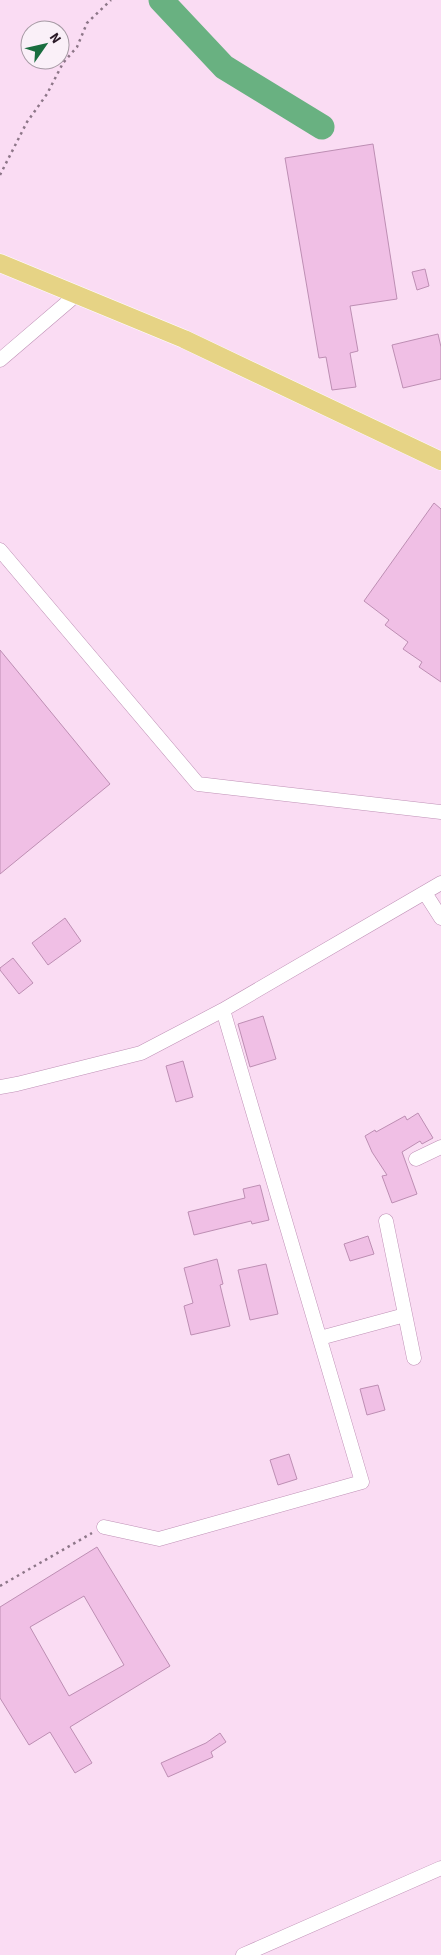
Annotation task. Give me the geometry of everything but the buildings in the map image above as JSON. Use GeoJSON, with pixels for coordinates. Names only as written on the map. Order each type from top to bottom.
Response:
{"type":"FeatureCollection","features":[{"type":"Feature","properties":{"kind":"main road"},"geometry":{"type":"LineString","coordinates":[[0,263],[184,338],[441,461]]}},
{"type":"Feature","properties":{"kind":"street"},"geometry":{"type":"LineString","coordinates":[[0,360],[76,295]]}},
{"type":"Feature","properties":{"kind":"street"},"geometry":{"type":"LineString","coordinates":[[0,550],[198,784],[441,812]]}},
{"type":"Feature","properties":{"kind":"street"},"geometry":{"type":"LineString","coordinates":[[0,1087],[142,1053],[223,1010],[441,883]]}},
{"type":"Feature","properties":{"kind":"street"},"geometry":{"type":"LineString","coordinates":[[425,893],[441,918]]}},
{"type":"Feature","properties":{"kind":"street"},"geometry":{"type":"LineString","coordinates":[[104,1526],[159,1539],[362,1482],[223,1010]]}},
{"type":"Feature","properties":{"kind":"street"},"geometry":{"type":"LineString","coordinates":[[416,1158],[441,1147]]}},
{"type":"Feature","properties":{"kind":"street"},"geometry":{"type":"LineString","coordinates":[[386,1221],[414,1358]]}},
{"type":"Feature","properties":{"kind":"street"},"geometry":{"type":"LineString","coordinates":[[320,1338],[405,1315]]}},
{"type":"Feature","properties":{"kind":"street"},"geometry":{"type":"LineString","coordinates":[[243,1955],[441,1868]]}},
{"type":"Feature","properties":{"kind":"path"},"geometry":{"type":"LineString","coordinates":[[0,175],[27,122],[47,94],[63,63],[77,47],[87,23],[111,0]]}},
{"type":"Feature","properties":{"kind":"path"},"geometry":{"type":"LineString","coordinates":[[0,1586],[104,1526]]}},
{"type":"Feature","properties":{"kind":"waterway"},"geometry":{"type":"LineString","coordinates":[[161,0],[224,67],[322,127]]}}]}
